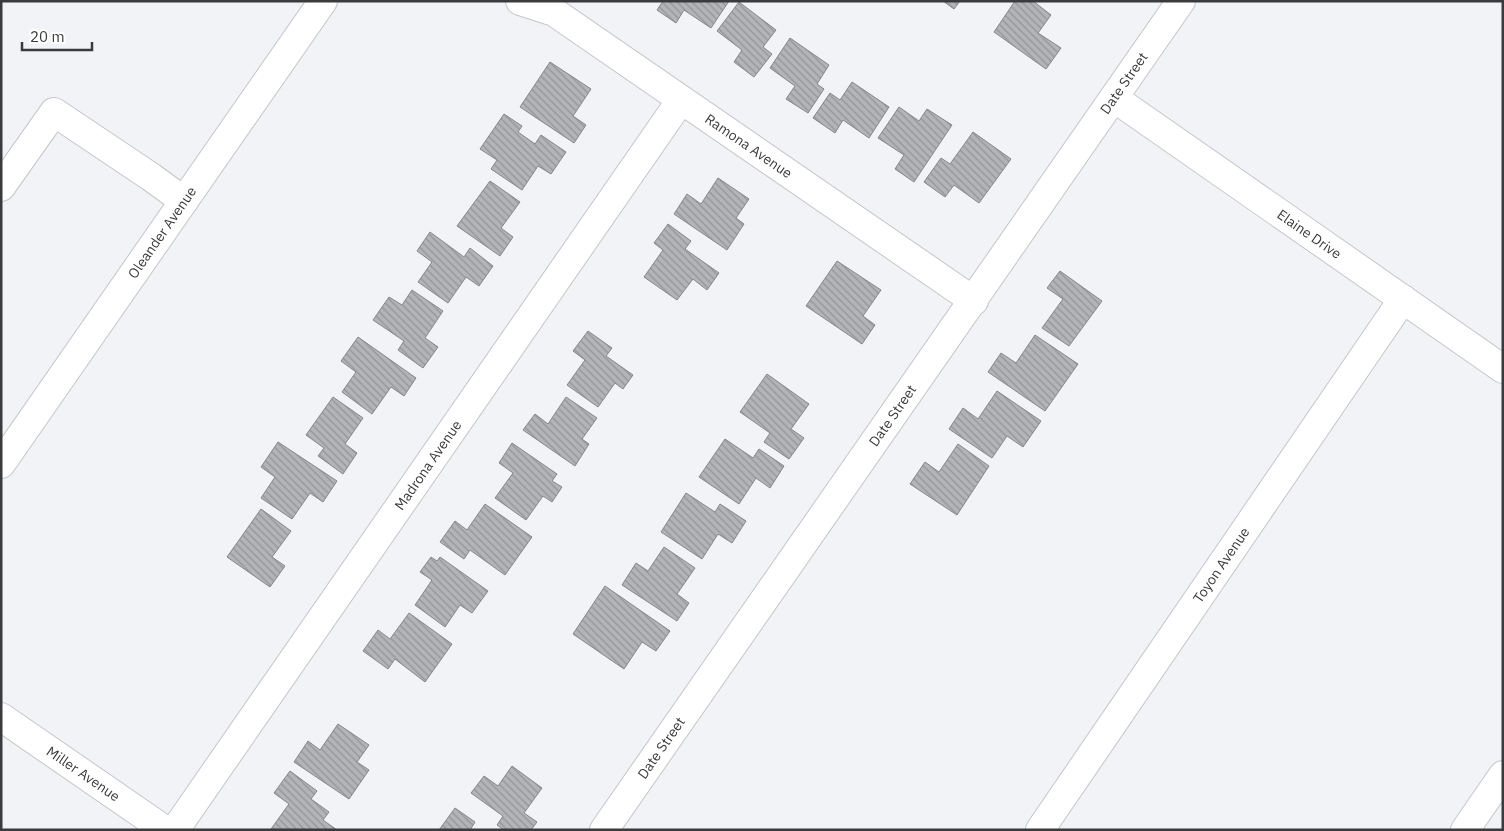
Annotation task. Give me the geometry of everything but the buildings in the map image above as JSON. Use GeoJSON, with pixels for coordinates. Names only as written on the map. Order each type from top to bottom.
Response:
{"type":"FeatureCollection","features":[{"type":"Feature","properties":{"kind":"street","name":"Oleander Avenue"},"geometry":{"type":"LineString","coordinates":[[1,464],[323,1]]}},
{"type":"Feature","properties":{"kind":"street","name":"Ramona Avenue"},"geometry":{"type":"LineString","coordinates":[[520,1],[554,12],[974,301]]}},
{"type":"Feature","properties":{"kind":"street","name":"Date Street"},"geometry":{"type":"LineString","coordinates":[[604,830],[1181,1]]}},
{"type":"Feature","properties":{"kind":"street","name":"Elaine Drive"},"geometry":{"type":"LineString","coordinates":[[1114,98],[1503,369]]}},
{"type":"Feature","properties":{"kind":"street","name":"Madrona Avenue"},"geometry":{"type":"LineString","coordinates":[[175,830],[681,100]]}},
{"type":"Feature","properties":{"kind":"street"},"geometry":{"type":"LineString","coordinates":[[1,187],[54,112],[184,201]]}},
{"type":"Feature","properties":{"kind":"street","name":"Toyon Avenue"},"geometry":{"type":"LineString","coordinates":[[1040,830],[1403,300]]}},
{"type":"Feature","properties":{"kind":"street","name":"Miller Avenue"},"geometry":{"type":"LineString","coordinates":[[1,717],[165,830]]}},
{"type":"Feature","properties":{"kind":"street"},"geometry":{"type":"LineString","coordinates":[[1465,830],[1503,775]]}}]}
